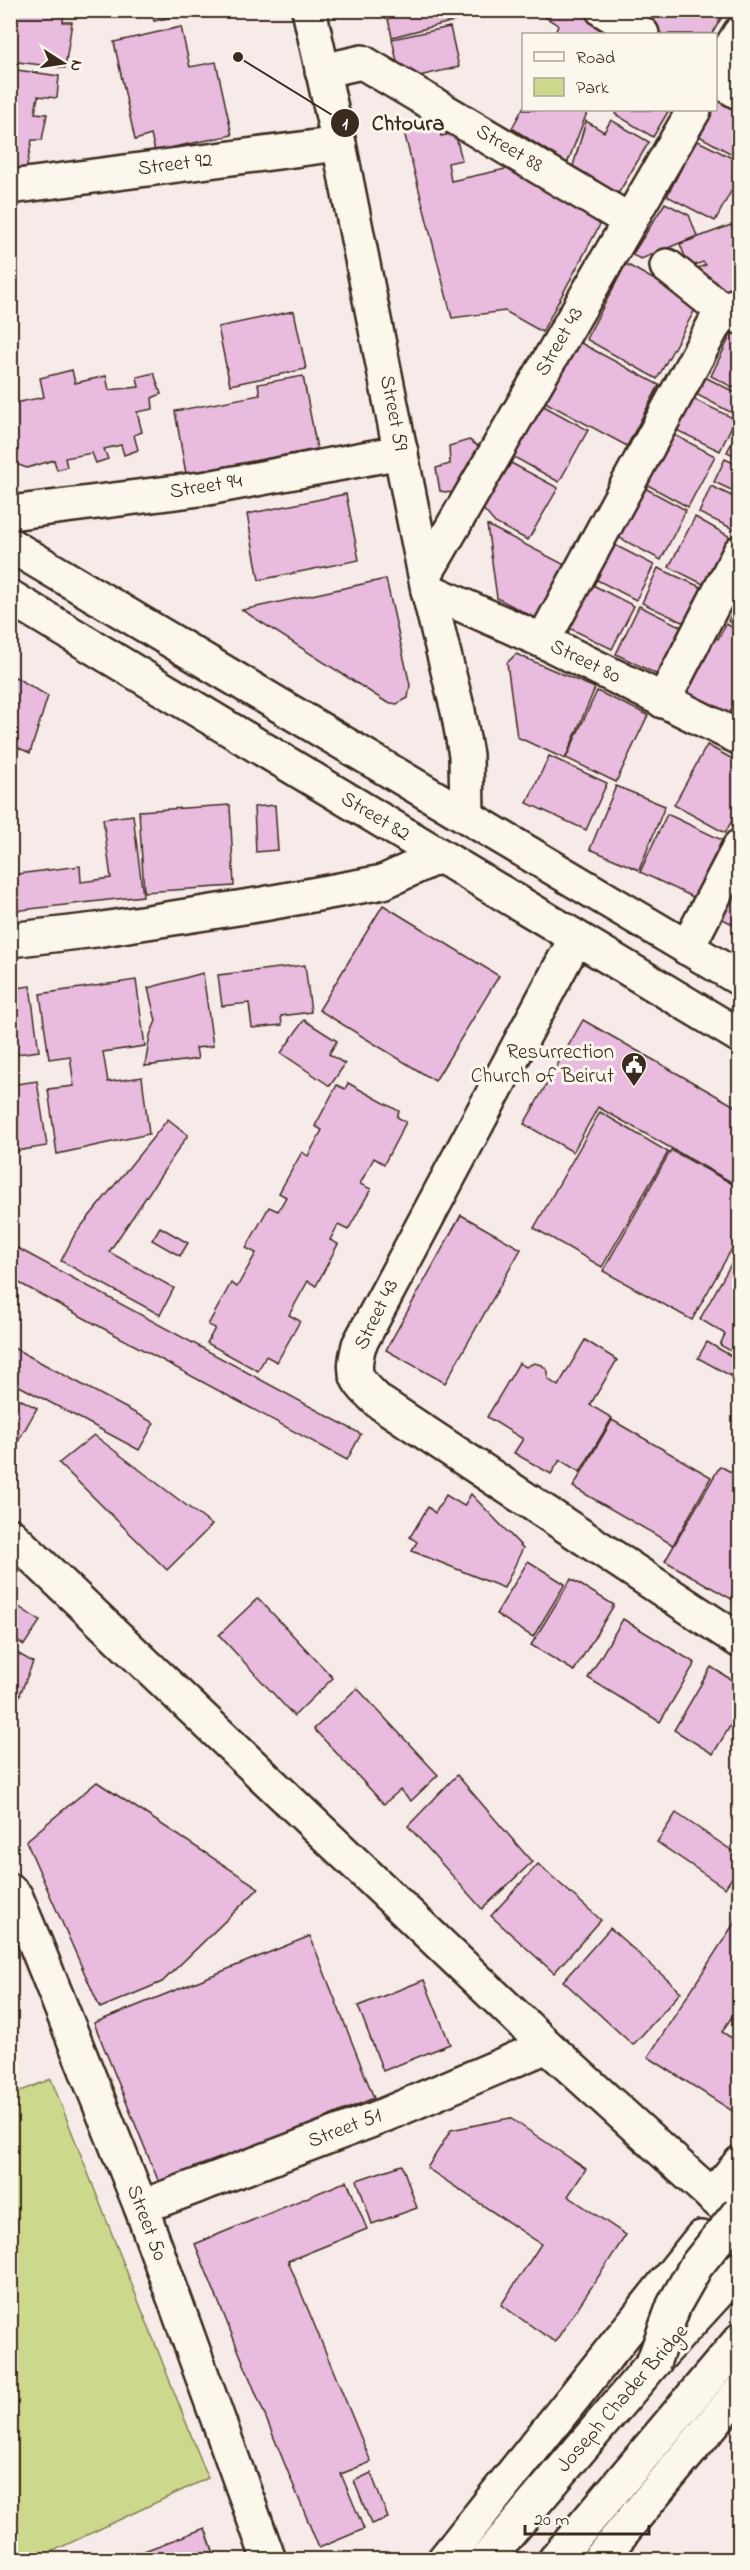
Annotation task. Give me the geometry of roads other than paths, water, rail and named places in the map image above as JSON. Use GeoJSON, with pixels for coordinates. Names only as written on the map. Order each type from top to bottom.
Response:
{"type":"FeatureCollection","features":[{"type":"Feature","properties":{"kind":"main road","name":"Street 59"},"geometry":{"type":"LineString","coordinates":[[309,10],[339,144],[427,581],[458,711],[464,744],[467,816]]}},
{"type":"Feature","properties":{"kind":"main road"},"geometry":{"type":"LineString","coordinates":[[603,10],[640,33]]}},
{"type":"Feature","properties":{"kind":"main road"},"geometry":{"type":"LineString","coordinates":[[717,70],[740,33]]}},
{"type":"Feature","properties":{"kind":"main road","name":"Street 88"},"geometry":{"type":"LineString","coordinates":[[322,71],[362,62],[630,221]]}},
{"type":"Feature","properties":{"kind":"main road"},"geometry":{"type":"LineString","coordinates":[[717,80],[740,93]]}},
{"type":"Feature","properties":{"kind":"main road","name":"Street 43"},"geometry":{"type":"LineString","coordinates":[[427,581],[693,111]]}},
{"type":"Feature","properties":{"kind":"main road","name":"Street 92"},"geometry":{"type":"LineString","coordinates":[[10,187],[339,144]]}},
{"type":"Feature","properties":{"kind":"main road"},"geometry":{"type":"LineString","coordinates":[[543,641],[734,311],[667,266]]}},
{"type":"Feature","properties":{"kind":"main road","name":"Street 94"},"geometry":{"type":"LineString","coordinates":[[10,513],[208,488],[401,452]]}},
{"type":"Feature","properties":{"kind":"main road"},"geometry":{"type":"LineString","coordinates":[[10,545],[740,979]]}},
{"type":"Feature","properties":{"kind":"main road"},"geometry":{"type":"LineString","coordinates":[[663,700],[740,552]]}},
{"type":"Feature","properties":{"kind":"main road","name":"Street 80"},"geometry":{"type":"LineString","coordinates":[[427,581],[740,738]]}},
{"type":"Feature","properties":{"kind":"main road","name":"Street 82"},"geometry":{"type":"LineString","coordinates":[[10,597],[740,1036]]}},
{"type":"Feature","properties":{"kind":"main road"},"geometry":{"type":"LineString","coordinates":[[687,948],[740,846]]}},
{"type":"Feature","properties":{"kind":"main road"},"geometry":{"type":"LineString","coordinates":[[10,940],[252,906],[383,882],[439,856]]}},
{"type":"Feature","properties":{"kind":"main road","name":"Street 43"},"geometry":{"type":"LineString","coordinates":[[576,938],[359,1345],[354,1366],[360,1384],[379,1402],[740,1641]]}},
{"type":"Feature","properties":{"kind":"main road"},"geometry":{"type":"LineString","coordinates":[[10,1535],[547,2046],[731,2206]]}},
{"type":"Feature","properties":{"kind":"main road","name":"Street 50"},"geometry":{"type":"LineString","coordinates":[[10,1891],[16,1897],[141,2207],[269,2559]]}},
{"type":"Feature","properties":{"kind":"main road","name":"Street 51"},"geometry":{"type":"LineString","coordinates":[[141,2207],[375,2119],[547,2046]]}},
{"type":"Feature","properties":{"kind":"main road"},"geometry":{"type":"LineString","coordinates":[[653,2364],[674,2305],[731,2206],[740,2163]]}},
{"type":"Feature","properties":{"kind":"main road"},"geometry":{"type":"LineString","coordinates":[[444,2559],[731,2206]]}},
{"type":"Feature","properties":{"kind":"main road","name":"Joseph Chader Bridge"},"geometry":{"type":"LineString","coordinates":[[486,2559],[653,2364],[740,2268]]}},
{"type":"Feature","properties":{"kind":"main road"},"geometry":{"type":"LineString","coordinates":[[555,2559],[740,2340]]}},
{"type":"Feature","properties":{"kind":"main road"},"geometry":{"type":"LineString","coordinates":[[599,2559],[740,2391]]}},
{"type":"Feature","properties":{"kind":"place","name":"Chtoura"},"geometry":{"type":"Point","coordinates":[238,57]}},
{"type":"Feature","properties":{"kind":"place","name":"Resurrection Church of Beirut"},"geometry":{"type":"Point","coordinates":[634,1088]}}]}
